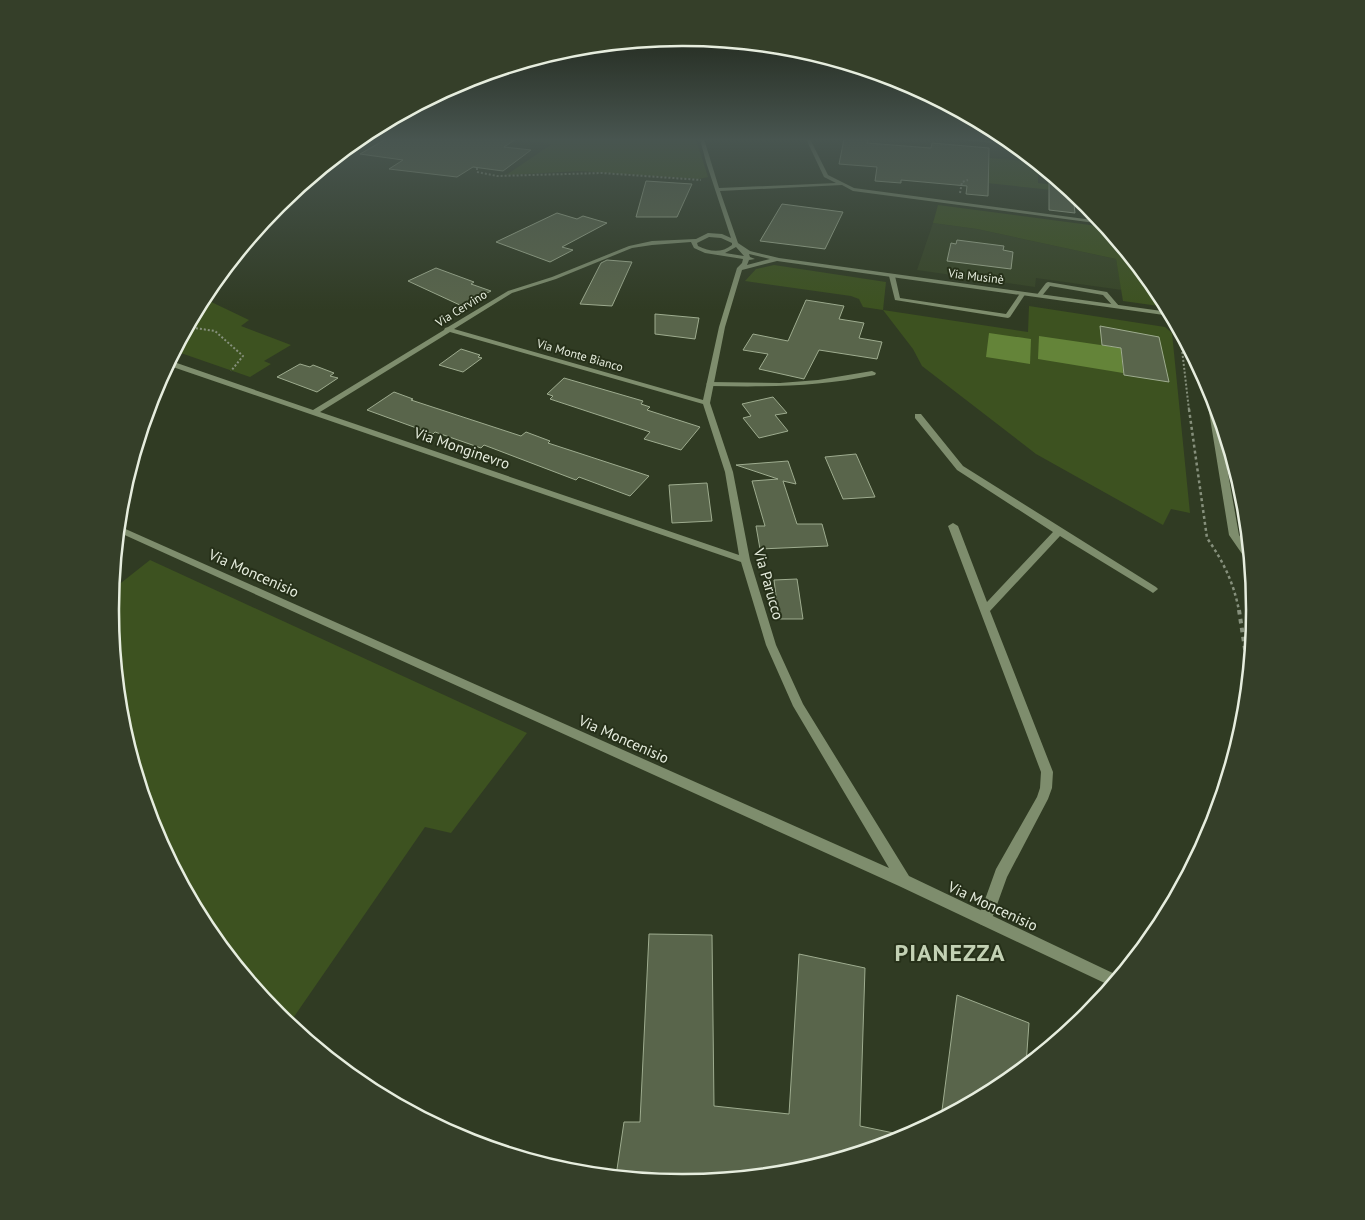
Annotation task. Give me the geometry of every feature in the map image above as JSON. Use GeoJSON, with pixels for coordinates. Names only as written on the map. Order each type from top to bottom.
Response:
{"type":"FeatureCollection","features":[{"type":"Feature","properties":{"kind":"street"},"geometry":{"type":"LineString","coordinates":[[719,196],[726,221],[732,228],[735,243]]}},
{"type":"Feature","properties":{"kind":"street"},"geometry":{"type":"LineString","coordinates":[[902,196],[1091,221]]}},
{"type":"Feature","properties":{"kind":"street"},"geometry":{"type":"LineString","coordinates":[[726,221],[716,231],[695,240],[696,247],[703,251],[747,259],[779,260]]}},
{"type":"Feature","properties":{"kind":"street"},"geometry":{"type":"LineString","coordinates":[[708,235],[722,236],[735,243],[747,255],[747,259]]}},
{"type":"Feature","properties":{"kind":"street","name":"Via Cervino"},"geometry":{"type":"LineString","coordinates":[[315,412],[447,329],[510,292],[554,278],[631,247],[652,243],[678,243],[695,240]]}},
{"type":"Feature","properties":{"kind":"street"},"geometry":{"type":"LineString","coordinates":[[711,252],[729,250],[735,243]]}},
{"type":"Feature","properties":{"kind":"street","name":"Via Cervino"},"geometry":{"type":"LineString","coordinates":[[631,247],[658,245],[703,251]]}},
{"type":"Feature","properties":{"kind":"street"},"geometry":{"type":"LineString","coordinates":[[742,250],[779,260]]}},
{"type":"Feature","properties":{"kind":"street"},"geometry":{"type":"LineString","coordinates":[[727,255],[736,261],[740,268]]}},
{"type":"Feature","properties":{"kind":"street"},"geometry":{"type":"LineString","coordinates":[[706,403],[722,327],[740,268],[747,259]]}},
{"type":"Feature","properties":{"kind":"street"},"geometry":{"type":"LineString","coordinates":[[740,268],[779,260]]}},
{"type":"Feature","properties":{"kind":"street","name":"Via Musinè"},"geometry":{"type":"LineString","coordinates":[[779,260],[1161,313]]}},
{"type":"Feature","properties":{"kind":"street"},"geometry":{"type":"LineString","coordinates":[[892,276],[897,299],[1008,316],[1023,293]]}},
{"type":"Feature","properties":{"kind":"street"},"geometry":{"type":"LineString","coordinates":[[1039,296],[1048,284],[1105,293],[1116,306]]}},
{"type":"Feature","properties":{"kind":"street","name":"Via Monte Bianco"},"geometry":{"type":"LineString","coordinates":[[447,329],[706,403]]}},
{"type":"Feature","properties":{"kind":"street","name":"Via Monginevro"},"geometry":{"type":"LineString","coordinates":[[175,365],[745,560]]}},
{"type":"Feature","properties":{"kind":"street"},"geometry":{"type":"LineString","coordinates":[[710,384],[780,385],[818,382],[872,373]]}},
{"type":"Feature","properties":{"kind":"street","name":"Via Parucco"},"geometry":{"type":"LineString","coordinates":[[706,403],[729,472],[745,560],[771,645],[798,706],[904,881]]}},
{"type":"Feature","properties":{"kind":"street"},"geometry":{"type":"LineString","coordinates":[[918,416],[960,468],[1153,589]]}},
{"type":"Feature","properties":{"kind":"street"},"geometry":{"type":"LineString","coordinates":[[1218,434],[1234,535],[1242,548]]}},
{"type":"Feature","properties":{"kind":"street"},"geometry":{"type":"LineString","coordinates":[[953,526],[1047,772],[1046,788],[1042,799],[1001,874],[985,919]]}},
{"type":"Feature","properties":{"kind":"street"},"geometry":{"type":"LineString","coordinates":[[985,610],[1059,531]]}},
{"type":"Feature","properties":{"kind":"street","name":"Via Moncenisio"},"geometry":{"type":"LineString","coordinates":[[125,532],[904,881],[1109,978]]}},
{"type":"Feature","properties":{"kind":"path"},"geometry":{"type":"LineString","coordinates":[[194,328],[215,331],[243,356],[235,368],[219,380]]}},
{"type":"Feature","properties":{"kind":"path"},"geometry":{"type":"LineString","coordinates":[[1182,350],[1202,515],[1207,538],[1219,555],[1235,588],[1245,649]]}},
{"type":"Feature","properties":{"kind":"shaded area"},"geometry":{"type":"Polygon","coordinates":[[[938,205],[1095,226],[1130,267],[1157,306],[1123,301],[1116,259],[977,229],[933,223],[938,205]]]}},
{"type":"Feature","properties":{"kind":"shaded area"},"geometry":{"type":"Polygon","coordinates":[[[933,223],[977,229],[1116,259],[1122,290],[1036,278],[1035,287],[917,270],[933,223]]]}},
{"type":"Feature","properties":{"kind":"shaded area"},"geometry":{"type":"Polygon","coordinates":[[[774,265],[886,282],[883,310],[863,307],[859,299],[851,296],[745,281],[756,269],[774,265]]]}},
{"type":"Feature","properties":{"kind":"shaded area"},"geometry":{"type":"Polygon","coordinates":[[[211,302],[249,320],[241,326],[291,345],[264,361],[271,364],[250,377],[181,353],[211,302]]]}},
{"type":"Feature","properties":{"kind":"shaded area"},"geometry":{"type":"Polygon","coordinates":[[[1029,306],[1165,327],[1172,333],[1190,513],[1171,509],[1163,525],[1036,454],[922,366],[913,349],[883,310],[1028,332],[1029,306]]]}},
{"type":"Feature","properties":{"kind":"shaded area"},"geometry":{"type":"Polygon","coordinates":[[[989,333],[1031,339],[1030,364],[986,357],[989,333]]]}},
{"type":"Feature","properties":{"kind":"shaded area"},"geometry":{"type":"Polygon","coordinates":[[[1039,336],[1121,348],[1123,373],[1038,359],[1039,336]]]}},
{"type":"Feature","properties":{"kind":"shaded area"},"geometry":{"type":"Polygon","coordinates":[[[150,560],[527,733],[451,833],[425,827],[293,1018],[259,982],[214,923],[194,892],[162,826],[138,756],[130,720],[120,647],[120,584],[150,560]]]}},
{"type":"Feature","properties":{"kind":"building"},"geometry":{"type":"Polygon","coordinates":[[[642,196],[687,196],[677,217],[636,217],[642,196]]]}},
{"type":"Feature","properties":{"kind":"building"},"geometry":{"type":"Polygon","coordinates":[[[1049,196],[1065,196],[1074,205],[1075,213],[1049,210],[1049,196]]]}},
{"type":"Feature","properties":{"kind":"building"},"geometry":{"type":"Polygon","coordinates":[[[782,204],[843,212],[825,249],[760,241],[782,204]]]}},
{"type":"Feature","properties":{"kind":"building"},"geometry":{"type":"Polygon","coordinates":[[[557,213],[577,219],[583,216],[607,223],[562,247],[573,250],[550,262],[496,242],[557,213]]]}},
{"type":"Feature","properties":{"kind":"building"},"geometry":{"type":"Polygon","coordinates":[[[957,240],[1004,246],[1003,250],[1013,252],[1011,269],[947,261],[951,243],[956,244],[957,240]]]}},
{"type":"Feature","properties":{"kind":"building"},"geometry":{"type":"Polygon","coordinates":[[[607,260],[632,262],[612,306],[580,304],[601,263],[607,260]]]}},
{"type":"Feature","properties":{"kind":"building"},"geometry":{"type":"Polygon","coordinates":[[[436,268],[474,282],[471,284],[491,291],[462,306],[408,281],[436,268]]]}},
{"type":"Feature","properties":{"kind":"building"},"geometry":{"type":"Polygon","coordinates":[[[806,300],[844,306],[839,319],[864,323],[859,338],[882,342],[877,359],[819,350],[804,379],[759,369],[768,354],[743,350],[753,334],[788,341],[806,300]]]}},
{"type":"Feature","properties":{"kind":"building"},"geometry":{"type":"Polygon","coordinates":[[[655,314],[699,318],[695,339],[655,334],[655,314]]]}},
{"type":"Feature","properties":{"kind":"building"},"geometry":{"type":"Polygon","coordinates":[[[1100,326],[1159,337],[1169,382],[1124,375],[1121,348],[1102,345],[1100,326]]]}},
{"type":"Feature","properties":{"kind":"building"},"geometry":{"type":"Polygon","coordinates":[[[461,349],[480,355],[478,357],[482,358],[463,372],[439,365],[461,349]]]}},
{"type":"Feature","properties":{"kind":"building"},"geometry":{"type":"Polygon","coordinates":[[[300,364],[310,367],[313,365],[334,373],[330,376],[338,378],[317,392],[277,377],[300,364]]]}},
{"type":"Feature","properties":{"kind":"building"},"geometry":{"type":"Polygon","coordinates":[[[564,378],[643,401],[641,404],[650,407],[647,410],[700,427],[681,450],[644,439],[650,432],[550,399],[553,396],[547,394],[564,378]]]}},
{"type":"Feature","properties":{"kind":"building"},"geometry":{"type":"Polygon","coordinates":[[[394,392],[413,399],[411,400],[521,436],[526,432],[550,441],[548,443],[649,476],[630,496],[579,477],[576,480],[484,445],[481,448],[435,432],[433,434],[367,410],[394,392]]]}},
{"type":"Feature","properties":{"kind":"building"},"geometry":{"type":"Polygon","coordinates":[[[773,397],[787,413],[775,415],[788,431],[759,438],[743,418],[751,416],[742,404],[773,397]]]}},
{"type":"Feature","properties":{"kind":"building"},"geometry":{"type":"Polygon","coordinates":[[[856,454],[875,497],[843,499],[825,457],[856,454]]]}},
{"type":"Feature","properties":{"kind":"building"},"geometry":{"type":"Polygon","coordinates":[[[788,461],[796,484],[783,481],[797,524],[822,524],[828,546],[760,549],[756,526],[765,526],[752,481],[778,479],[736,465],[788,461]]]}},
{"type":"Feature","properties":{"kind":"building"},"geometry":{"type":"Polygon","coordinates":[[[707,483],[712,521],[672,523],[669,485],[707,483]]]}},
{"type":"Feature","properties":{"kind":"building"},"geometry":{"type":"Polygon","coordinates":[[[797,579],[803,619],[779,619],[774,580],[797,579]]]}},
{"type":"Feature","properties":{"kind":"building"},"geometry":{"type":"Polygon","coordinates":[[[649,934],[712,935],[714,1106],[789,1114],[799,954],[865,968],[860,1126],[893,1133],[828,1155],[756,1169],[682,1174],[617,1170],[624,1122],[640,1122],[649,934]]]}},
{"type":"Feature","properties":{"kind":"building"},"geometry":{"type":"Polygon","coordinates":[[[957,995],[1029,1023],[1027,1057],[996,1079],[942,1110],[957,995]]]}},
{"type":"Feature","properties":{"kind":"district","name":"PIANEZZA"},"geometry":{"type":"Point","coordinates":[950,952]}}]}
